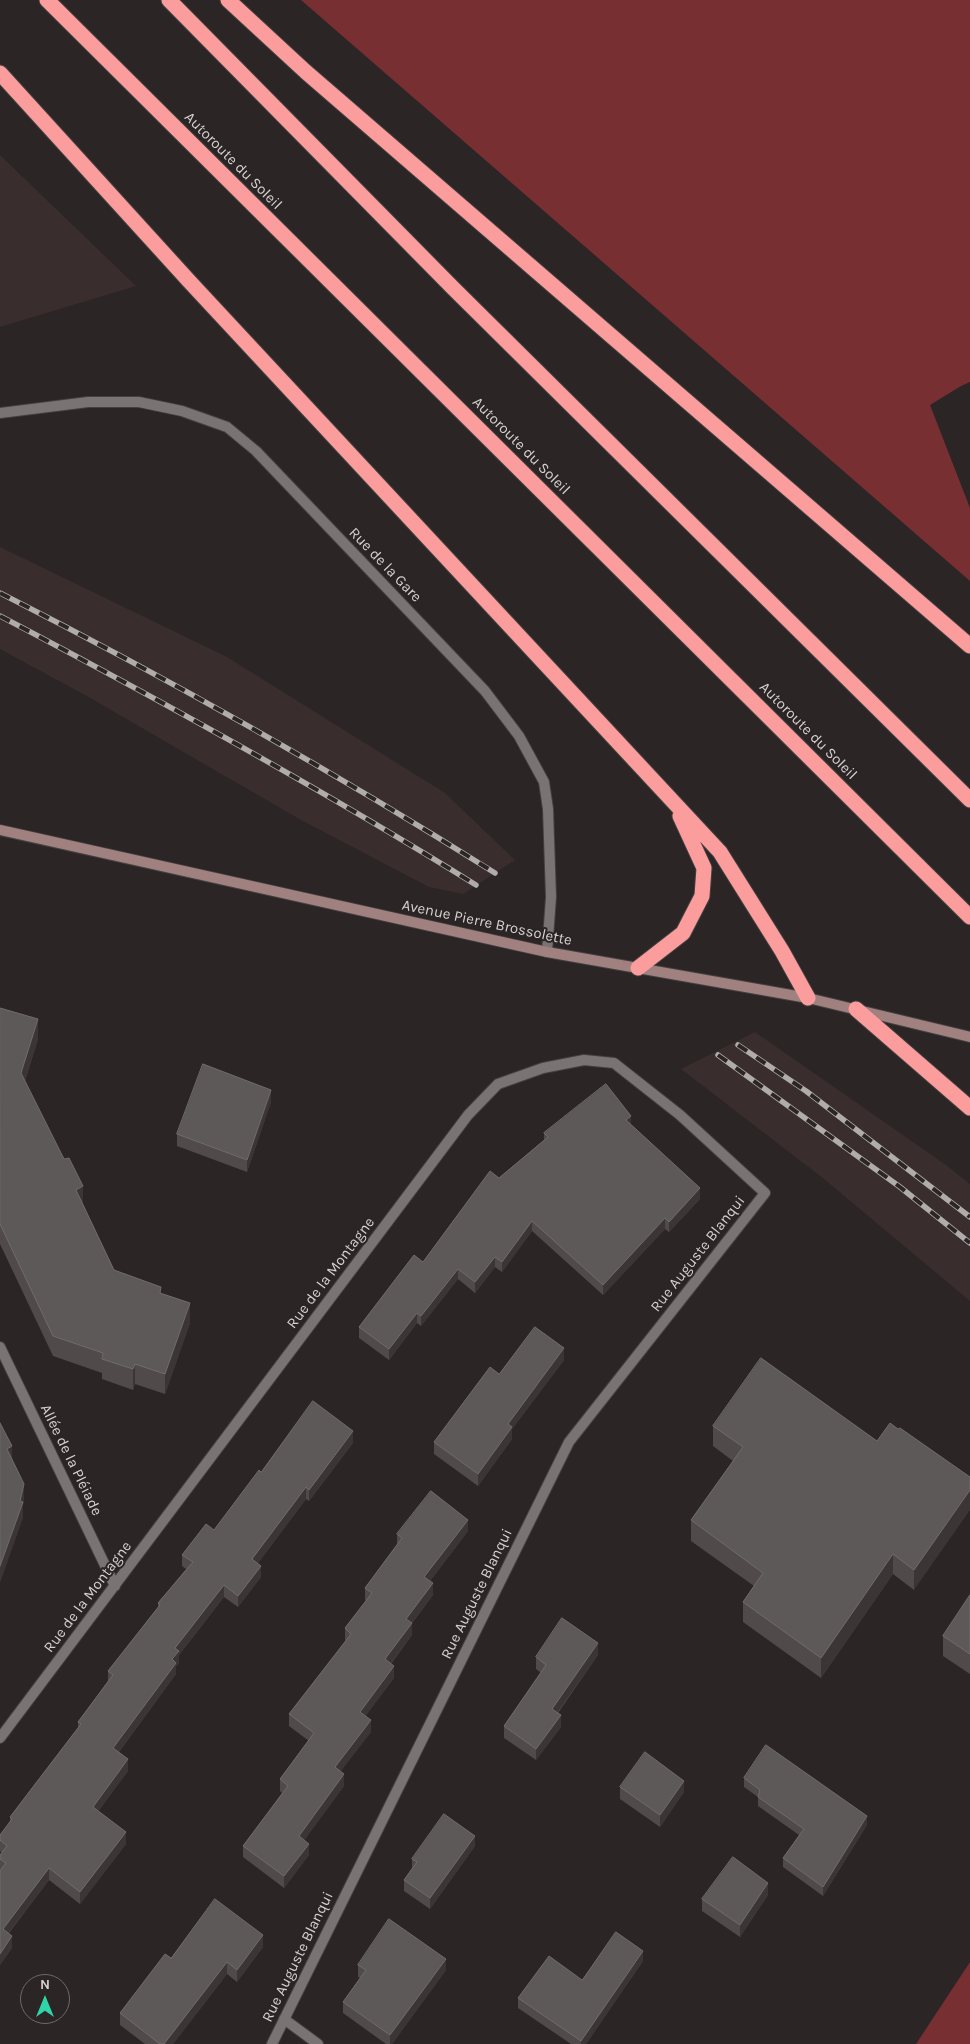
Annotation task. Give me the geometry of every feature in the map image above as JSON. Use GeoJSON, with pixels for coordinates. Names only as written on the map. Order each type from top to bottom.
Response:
{"type":"FeatureCollection","features":[{"type":"Feature","properties":{"kind":"highway","name":"Autoroute du Soleil"},"geometry":{"type":"LineString","coordinates":[[47,0],[970,917]]}},
{"type":"Feature","properties":{"kind":"highway"},"geometry":{"type":"LineString","coordinates":[[169,0],[454,288],[970,800]]}},
{"type":"Feature","properties":{"kind":"highway"},"geometry":{"type":"LineString","coordinates":[[228,0],[306,72],[970,646]]}},
{"type":"Feature","properties":{"kind":"highway"},"geometry":{"type":"LineString","coordinates":[[0,73],[196,288],[720,852],[782,951],[808,998]]}},
{"type":"Feature","properties":{"kind":"highway"},"geometry":{"type":"LineString","coordinates":[[638,968],[683,933],[702,896],[704,868],[675,805]]}},
{"type":"Feature","properties":{"kind":"highway"},"geometry":{"type":"LineString","coordinates":[[856,1009],[970,1108]]}},
{"type":"Feature","properties":{"kind":"main road","name":"Avenue Pierre Brossolette"},"geometry":{"type":"LineString","coordinates":[[0,830],[547,952],[808,998],[970,1037]]}},
{"type":"Feature","properties":{"kind":"street","name":"Rue de la Gare"},"geometry":{"type":"LineString","coordinates":[[0,413],[88,402],[138,402],[182,411],[227,427],[256,450],[484,691],[519,736],[544,782],[548,809],[551,896],[547,952]]}},
{"type":"Feature","properties":{"kind":"street","name":"Rue de la Montagne"},"geometry":{"type":"LineString","coordinates":[[0,1738],[468,1115],[498,1084],[543,1068],[584,1060],[614,1063],[680,1115],[765,1193]]}},
{"type":"Feature","properties":{"kind":"street","name":"Rue Auguste Blanqui"},"geometry":{"type":"LineString","coordinates":[[272,2044],[569,1442],[765,1193]]}},
{"type":"Feature","properties":{"kind":"street","name":"Allée de la Pléiade"},"geometry":{"type":"LineString","coordinates":[[0,1347],[115,1586]]}},
{"type":"Feature","properties":{"kind":"street"},"geometry":{"type":"LineString","coordinates":[[284,2019],[318,2044]]}},
{"type":"Feature","properties":{"kind":"shaded area"},"geometry":{"type":"Polygon","coordinates":[[[301,0],[970,0],[970,382],[930,405],[970,508],[970,581],[301,0]]]}},
{"type":"Feature","properties":{"kind":"shaded area"},"geometry":{"type":"Polygon","coordinates":[[[0,155],[136,286],[0,327],[0,155]]]}},
{"type":"Feature","properties":{"kind":"shaded area"},"geometry":{"type":"Polygon","coordinates":[[[0,547],[227,657],[445,793],[515,860],[463,894],[429,887],[301,820],[85,695],[0,649],[0,547]]]}},
{"type":"Feature","properties":{"kind":"shaded area"},"geometry":{"type":"Polygon","coordinates":[[[755,1032],[946,1165],[970,1184],[970,1301],[824,1179],[681,1069],[755,1032]]]}},
{"type":"Feature","properties":{"kind":"shaded area"},"geometry":{"type":"Polygon","coordinates":[[[970,1962],[970,2044],[916,2044],[970,1962]]]}},
{"type":"Feature","properties":{"kind":"building"},"geometry":{"type":"Polygon","coordinates":[[[0,1008],[38,1019],[21,1073],[64,1159],[69,1158],[83,1186],[76,1190],[114,1270],[161,1287],[160,1293],[190,1303],[165,1374],[135,1364],[133,1369],[102,1359],[103,1353],[53,1336],[0,1224],[0,1008]]]}},
{"type":"Feature","properties":{"kind":"building"},"geometry":{"type":"Polygon","coordinates":[[[203,1064],[271,1090],[247,1160],[177,1134],[203,1064]]]}},
{"type":"Feature","properties":{"kind":"building"},"geometry":{"type":"Polygon","coordinates":[[[606,1084],[631,1116],[626,1120],[700,1188],[669,1222],[665,1218],[603,1285],[532,1221],[502,1262],[495,1257],[475,1282],[458,1269],[421,1316],[417,1313],[389,1349],[359,1327],[414,1255],[423,1262],[490,1171],[499,1178],[548,1137],[544,1133],[606,1084]]]}},
{"type":"Feature","properties":{"kind":"building"},"geometry":{"type":"Polygon","coordinates":[[[535,1327],[564,1348],[508,1424],[512,1427],[478,1474],[434,1442],[490,1367],[499,1374],[535,1327]]]}},
{"type":"Feature","properties":{"kind":"building"},"geometry":{"type":"Polygon","coordinates":[[[761,1358],[877,1441],[890,1423],[970,1477],[970,1490],[914,1570],[893,1554],[821,1658],[743,1602],[763,1573],[691,1520],[743,1447],[713,1426],[761,1358]]]}},
{"type":"Feature","properties":{"kind":"building"},"geometry":{"type":"Polygon","coordinates":[[[313,1401],[353,1431],[309,1490],[306,1487],[252,1559],[261,1566],[238,1596],[224,1585],[175,1648],[179,1651],[172,1659],[176,1663],[113,1748],[128,1759],[93,1807],[126,1832],[80,1892],[49,1868],[3,1929],[12,1936],[0,1954],[0,1871],[6,1863],[0,1859],[0,1855],[7,1846],[0,1840],[0,1835],[12,1819],[10,1817],[81,1724],[78,1722],[113,1675],[108,1671],[160,1605],[158,1603],[193,1562],[182,1555],[206,1524],[214,1530],[259,1470],[261,1472],[313,1401]]]}},
{"type":"Feature","properties":{"kind":"building"},"geometry":{"type":"Polygon","coordinates":[[[0,1423],[12,1446],[7,1449],[24,1484],[20,1501],[23,1502],[0,1566],[0,1423]]]}},
{"type":"Feature","properties":{"kind":"building"},"geometry":{"type":"Polygon","coordinates":[[[431,1491],[468,1520],[424,1577],[433,1583],[406,1619],[412,1623],[385,1659],[394,1666],[360,1712],[371,1720],[335,1767],[344,1774],[299,1836],[309,1844],[284,1876],[243,1846],[288,1786],[280,1779],[314,1733],[289,1714],[351,1634],[345,1628],[372,1593],[365,1588],[402,1538],[397,1534],[431,1491]]]}},
{"type":"Feature","properties":{"kind":"building"},"geometry":{"type":"Polygon","coordinates":[[[970,1595],[970,1654],[943,1636],[970,1595]]]}},
{"type":"Feature","properties":{"kind":"building"},"geometry":{"type":"Polygon","coordinates":[[[562,1618],[598,1643],[552,1709],[561,1715],[536,1749],[504,1726],[546,1665],[536,1657],[562,1618]]]}},
{"type":"Feature","properties":{"kind":"building"},"geometry":{"type":"Polygon","coordinates":[[[766,1745],[867,1816],[823,1887],[783,1858],[804,1829],[758,1797],[760,1790],[744,1778],[766,1745]]]}},
{"type":"Feature","properties":{"kind":"building"},"geometry":{"type":"Polygon","coordinates":[[[645,1752],[684,1781],[660,1815],[620,1787],[645,1752]]]}},
{"type":"Feature","properties":{"kind":"building"},"geometry":{"type":"Polygon","coordinates":[[[444,1814],[475,1836],[430,1898],[404,1880],[417,1862],[412,1859],[444,1814]]]}},
{"type":"Feature","properties":{"kind":"building"},"geometry":{"type":"Polygon","coordinates":[[[733,1857],[768,1883],[740,1925],[702,1899],[733,1857]]]}},
{"type":"Feature","properties":{"kind":"building"},"geometry":{"type":"Polygon","coordinates":[[[215,1899],[263,1935],[237,1970],[227,1962],[164,2044],[160,2044],[120,2013],[165,1954],[171,1958],[215,1899]]]}},
{"type":"Feature","properties":{"kind":"building"},"geometry":{"type":"Polygon","coordinates":[[[389,1919],[446,1959],[390,2035],[343,2002],[366,1970],[358,1965],[389,1919]]]}},
{"type":"Feature","properties":{"kind":"building"},"geometry":{"type":"Polygon","coordinates":[[[616,1932],[643,1951],[581,2041],[518,1998],[549,1956],[582,1980],[616,1932]]]}},
{"type":"Feature","properties":{"kind":"railway"},"geometry":{"type":"LineString","coordinates":[[0,593],[250,727],[495,873]]}},
{"type":"Feature","properties":{"kind":"railway"},"geometry":{"type":"LineString","coordinates":[[0,616],[241,746],[359,814],[476,885]]}},
{"type":"Feature","properties":{"kind":"railway"},"geometry":{"type":"LineString","coordinates":[[738,1045],[806,1091],[970,1217]]}},
{"type":"Feature","properties":{"kind":"railway"},"geometry":{"type":"LineString","coordinates":[[718,1055],[900,1187],[970,1243]]}}]}
